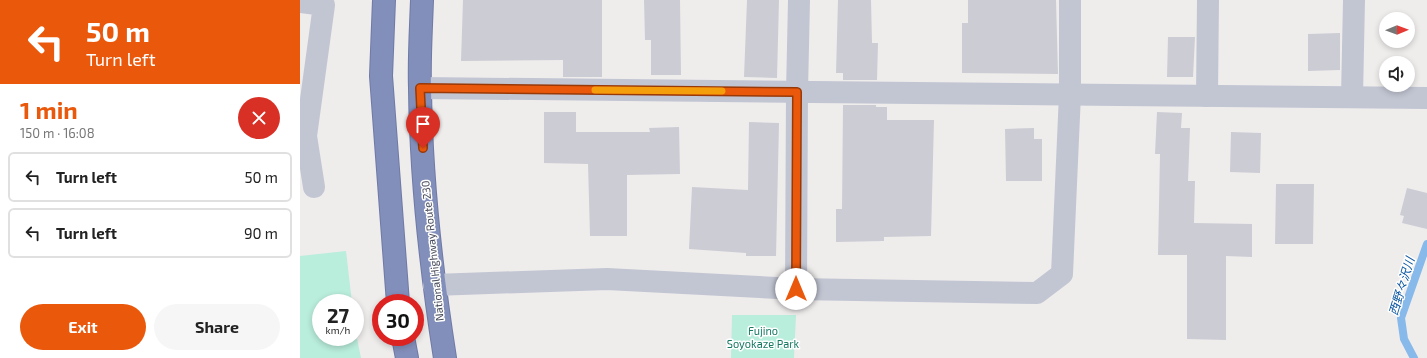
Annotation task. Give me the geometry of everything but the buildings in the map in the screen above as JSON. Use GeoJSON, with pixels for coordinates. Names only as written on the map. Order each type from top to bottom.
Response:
{"type":"FeatureCollection","features":[{"type":"Feature","properties":{"kind":"highway"},"geometry":{"type":"LineString","coordinates":[[384,0],[381,76],[397,294]]}},
{"type":"Feature","properties":{"kind":"highway","name":"National Highway Route 230"},"geometry":{"type":"LineString","coordinates":[[422,0],[420,88],[426,207],[434,285],[445,358]]}},
{"type":"Feature","properties":{"kind":"highway"},"geometry":{"type":"LineString","coordinates":[[405,346],[407,358]]}},
{"type":"Feature","properties":{"kind":"street"},"geometry":{"type":"LineString","coordinates":[[796,289],[799,0]]}},
{"type":"Feature","properties":{"kind":"street"},"geometry":{"type":"LineString","coordinates":[[434,285],[607,279],[796,289],[1038,293],[1062,274],[1070,94],[1070,0]]}},
{"type":"Feature","properties":{"kind":"street"},"geometry":{"type":"LineString","coordinates":[[1207,96],[1208,0]]}},
{"type":"Feature","properties":{"kind":"street"},"geometry":{"type":"LineString","coordinates":[[1352,97],[1354,0]]}},
{"type":"Feature","properties":{"kind":"street"},"geometry":{"type":"LineString","coordinates":[[300,2],[324,5],[303,136],[314,187]]}},
{"type":"Feature","properties":{"kind":"street"},"geometry":{"type":"LineString","coordinates":[[420,88],[1427,98]]}},
{"type":"Feature","properties":{"kind":"green space"},"geometry":{"type":"Polygon","coordinates":[[[346,251],[351,294],[312,294],[312,346],[359,346],[361,358],[300,358],[300,256],[346,251]]]}},
{"type":"Feature","properties":{"kind":"green space","name":"Fujino Soyokaze Park"},"geometry":{"type":"Polygon","coordinates":[[[732,315],[796,315],[794,358],[731,358],[732,315]]]}},
{"type":"Feature","properties":{"kind":"waterway","name":"西野々沢川"},"geometry":{"type":"LineString","coordinates":[[1414,358],[1404,339],[1401,318],[1427,244]]}},
{"type":"Feature","properties":{"kind":"slow traffic"},"geometry":{"type":"LineString","coordinates":[[595,90],[722,91]]}},
{"type":"Feature","properties":{"kind":"route"},"geometry":{"type":"LineString","coordinates":[[423,148],[420,88],[797,92],[796,289]]}}]}
